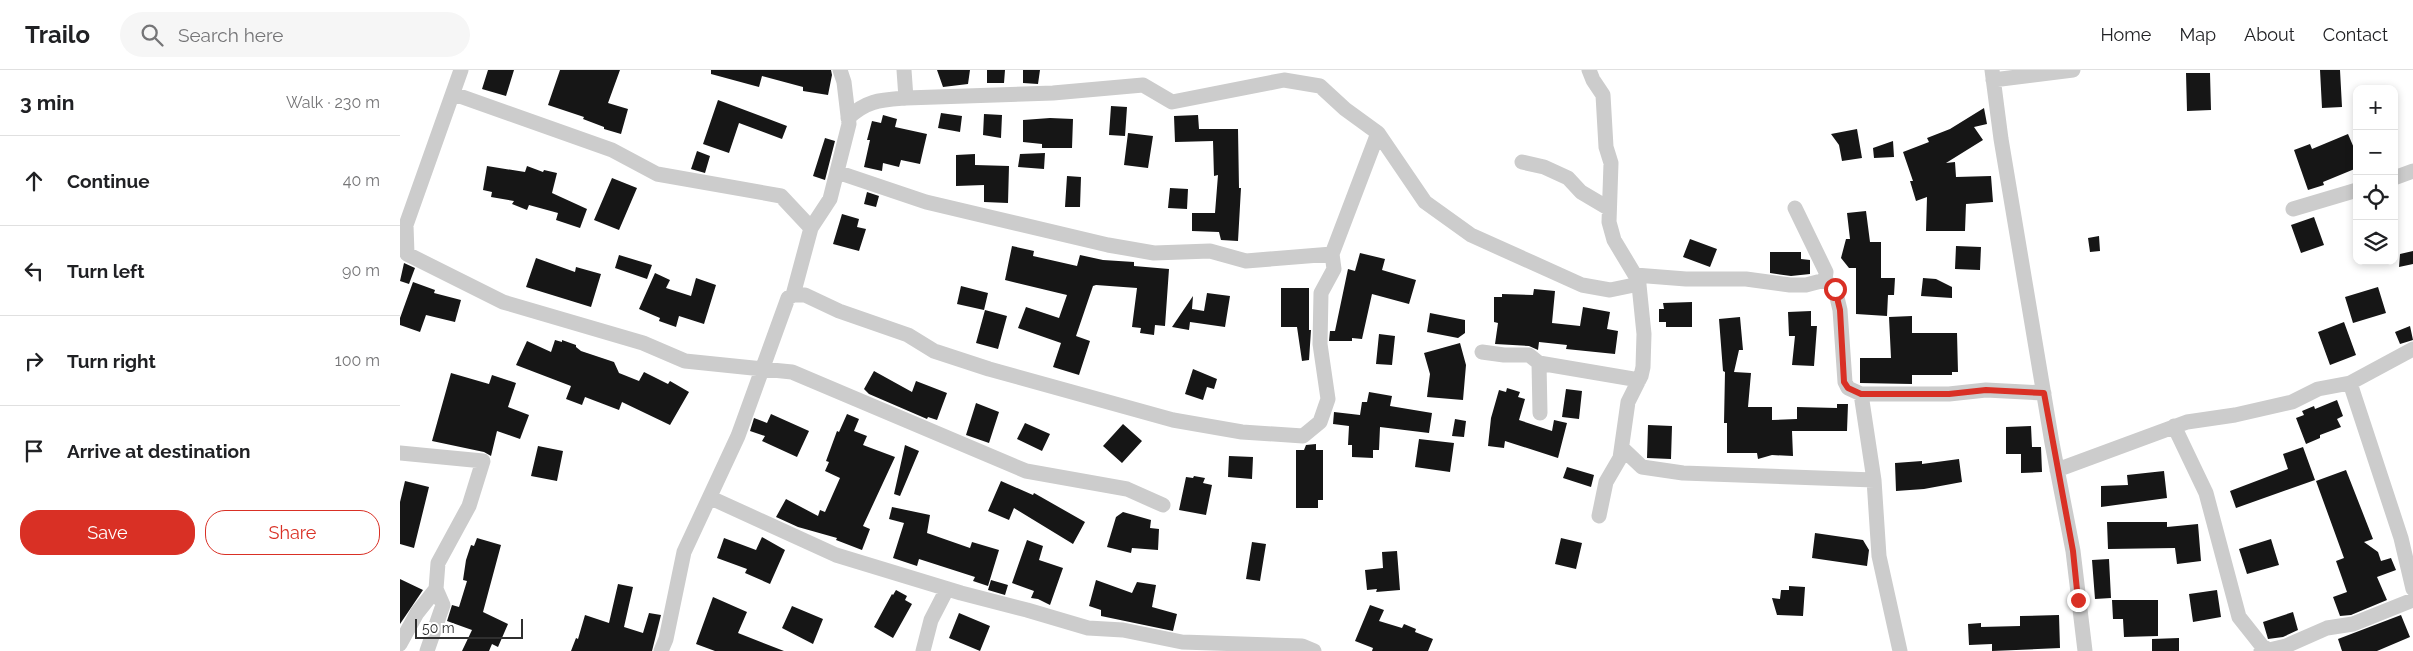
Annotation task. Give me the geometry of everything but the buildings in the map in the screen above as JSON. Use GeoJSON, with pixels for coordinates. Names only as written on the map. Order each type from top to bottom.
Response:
{"type":"FeatureCollection","features":[{"type":"Feature","properties":{"kind":"street"},"geometry":{"type":"LineString","coordinates":[[462,70],[406,225],[407,254],[503,302],[643,343],[686,361],[792,372],[1026,471],[1127,489],[1163,505]]}},
{"type":"Feature","properties":{"kind":"street"},"geometry":{"type":"LineString","coordinates":[[793,295],[811,228],[830,199],[849,124],[844,82],[840,70]]}},
{"type":"Feature","properties":{"kind":"street"},"geometry":{"type":"LineString","coordinates":[[904,70],[906,98]]}},
{"type":"Feature","properties":{"kind":"street"},"geometry":{"type":"LineString","coordinates":[[1589,70],[1592,80],[1603,95],[1606,147],[1611,163],[1609,222],[1614,240],[1639,279],[1644,334],[1643,367],[1628,402],[1620,458],[1606,482],[1599,516]]}},
{"type":"Feature","properties":{"kind":"street"},"geometry":{"type":"LineString","coordinates":[[2073,70],[1993,75],[2044,393],[2073,551],[2085,651]]}},
{"type":"Feature","properties":{"kind":"street"},"geometry":{"type":"LineString","coordinates":[[848,118],[876,100],[1053,92],[1143,85],[1172,102],[1284,80],[1320,86],[1345,109],[1378,133],[1424,202],[1471,235],[1582,285],[1610,290],[1639,279],[1746,279],[1790,285],[1824,280]]}},
{"type":"Feature","properties":{"kind":"street"},"geometry":{"type":"LineString","coordinates":[[454,94],[612,150],[657,174],[781,196],[811,228]]}},
{"type":"Feature","properties":{"kind":"street"},"geometry":{"type":"LineString","coordinates":[[661,651],[666,639],[684,552],[695,525],[711,498],[738,436],[788,298],[793,295],[805,294],[839,311],[908,335],[934,351],[989,369],[1111,403],[1193,423],[1242,432],[1303,436],[1320,422],[1328,399],[1320,344],[1321,293],[1334,270],[1332,254],[1378,133]]}},
{"type":"Feature","properties":{"kind":"street"},"geometry":{"type":"LineString","coordinates":[[1522,162],[1544,167],[1568,178],[1581,192],[1608,208]]}},
{"type":"Feature","properties":{"kind":"street"},"geometry":{"type":"LineString","coordinates":[[2398,177],[2413,171]]}},
{"type":"Feature","properties":{"kind":"street"},"geometry":{"type":"LineString","coordinates":[[837,172],[926,202],[1117,247],[1154,252],[1210,251],[1246,261],[1332,254]]}},
{"type":"Feature","properties":{"kind":"street"},"geometry":{"type":"LineString","coordinates":[[2293,209],[2353,191]]}},
{"type":"Feature","properties":{"kind":"street"},"geometry":{"type":"LineString","coordinates":[[1795,208],[1826,272],[1824,280]]}},
{"type":"Feature","properties":{"kind":"street"},"geometry":{"type":"LineString","coordinates":[[1824,280],[1835,289],[1840,310],[1844,382],[1848,388],[1861,394],[1949,394],[1986,390],[2044,393]]}},
{"type":"Feature","properties":{"kind":"street"},"geometry":{"type":"LineString","coordinates":[[2057,470],[2174,426],[2292,402],[2318,390],[2350,382],[2413,349]]}},
{"type":"Feature","properties":{"kind":"street"},"geometry":{"type":"LineString","coordinates":[[1482,352],[1504,355],[1530,355],[1539,363],[1639,380]]}},
{"type":"Feature","properties":{"kind":"street"},"geometry":{"type":"LineString","coordinates":[[1539,363],[1540,413]]}},
{"type":"Feature","properties":{"kind":"street"},"geometry":{"type":"LineString","coordinates":[[2350,382],[2408,543],[2413,589]]}},
{"type":"Feature","properties":{"kind":"street"},"geometry":{"type":"LineString","coordinates":[[1861,394],[1874,480],[1880,556],[1900,651]]}},
{"type":"Feature","properties":{"kind":"street"},"geometry":{"type":"LineString","coordinates":[[2174,426],[2206,493],[2239,617],[2262,649],[2269,650],[2286,646],[2311,634],[2352,624],[2413,600]]}},
{"type":"Feature","properties":{"kind":"street"},"geometry":{"type":"LineString","coordinates":[[1622,448],[1642,468],[1683,473],[1874,480]]}},
{"type":"Feature","properties":{"kind":"street"},"geometry":{"type":"LineString","coordinates":[[400,453],[482,462],[469,506],[438,563],[436,589],[443,605],[427,651]]}},
{"type":"Feature","properties":{"kind":"street"},"geometry":{"type":"LineString","coordinates":[[711,498],[836,554],[947,589],[1088,628],[1123,630],[1182,642],[1302,646],[1314,651]]}},
{"type":"Feature","properties":{"kind":"street"},"geometry":{"type":"LineString","coordinates":[[400,644],[417,613],[436,589]]}},
{"type":"Feature","properties":{"kind":"street"},"geometry":{"type":"LineString","coordinates":[[923,651],[931,620],[947,589]]}},
{"type":"Feature","properties":{"kind":"route"},"geometry":{"type":"LineString","coordinates":[[1835,289],[1840,310],[1844,382],[1848,388],[1861,394],[1949,394],[1986,390],[2044,393],[2073,551],[2078,600]]}}]}
